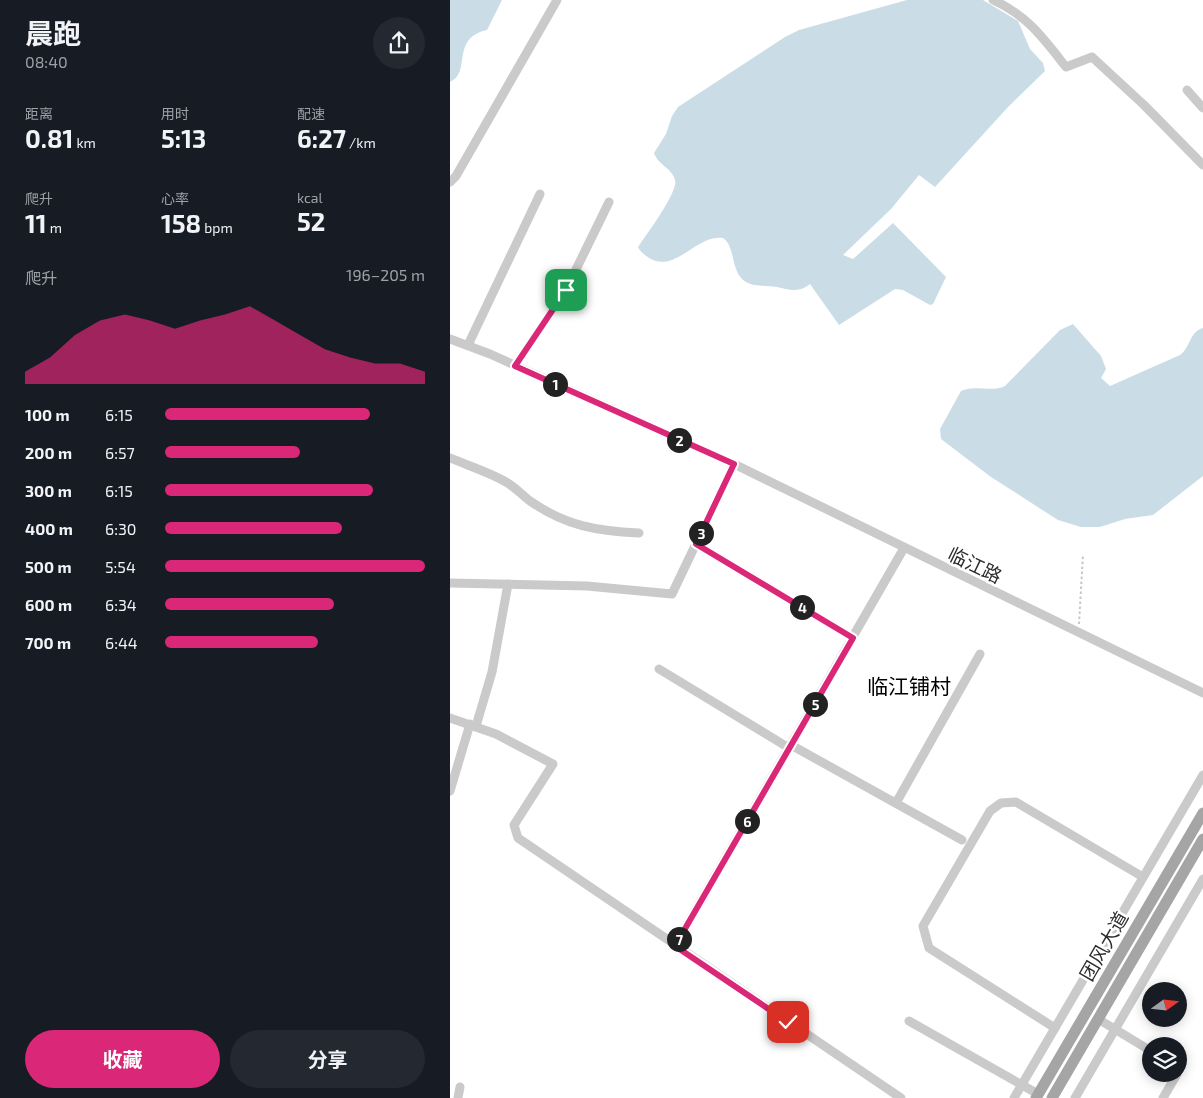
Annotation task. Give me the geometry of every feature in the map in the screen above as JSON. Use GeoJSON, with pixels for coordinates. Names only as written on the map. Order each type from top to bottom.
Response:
{"type":"FeatureCollection","features":[{"type":"Feature","properties":{"kind":"main road","name":"团风大道"},"geometry":{"type":"LineString","coordinates":[[1037,1096],[1203,813]]}},
{"type":"Feature","properties":{"kind":"main road","name":"团风大道"},"geometry":{"type":"LineString","coordinates":[[1052,1098],[1203,839]]}},
{"type":"Feature","properties":{"kind":"street"},"geometry":{"type":"LineString","coordinates":[[450,182],[456,176],[557,0]]}},
{"type":"Feature","properties":{"kind":"street"},"geometry":{"type":"LineString","coordinates":[[993,0],[1017,13],[1036,29],[1066,67],[1092,57],[1144,105],[1203,165]]}},
{"type":"Feature","properties":{"kind":"street"},"geometry":{"type":"LineString","coordinates":[[1187,90],[1203,108]]}},
{"type":"Feature","properties":{"kind":"street"},"geometry":{"type":"LineString","coordinates":[[468,345],[540,194]]}},
{"type":"Feature","properties":{"kind":"street"},"geometry":{"type":"LineString","coordinates":[[515,366],[566,290],[609,202]]}},
{"type":"Feature","properties":{"kind":"street","name":"临江路"},"geometry":{"type":"LineString","coordinates":[[450,339],[468,345],[734,464],[1203,693]]}},
{"type":"Feature","properties":{"kind":"street"},"geometry":{"type":"LineString","coordinates":[[450,458],[499,478],[516,488],[530,501],[578,526],[605,532],[639,533]]}},
{"type":"Feature","properties":{"kind":"street"},"geometry":{"type":"LineString","coordinates":[[450,583],[587,586],[672,594],[734,464]]}},
{"type":"Feature","properties":{"kind":"street"},"geometry":{"type":"LineString","coordinates":[[696,544],[853,638]]}},
{"type":"Feature","properties":{"kind":"street"},"geometry":{"type":"LineString","coordinates":[[675,946],[904,548]]}},
{"type":"Feature","properties":{"kind":"street"},"geometry":{"type":"LineString","coordinates":[[450,792],[492,672],[508,584]]}},
{"type":"Feature","properties":{"kind":"street"},"geometry":{"type":"LineString","coordinates":[[896,803],[980,654]]}},
{"type":"Feature","properties":{"kind":"street"},"geometry":{"type":"LineString","coordinates":[[659,669],[790,747],[962,840]]}},
{"type":"Feature","properties":{"kind":"street"},"geometry":{"type":"LineString","coordinates":[[450,718],[473,725],[553,764],[514,825],[518,838],[902,1098]]}},
{"type":"Feature","properties":{"kind":"street"},"geometry":{"type":"LineString","coordinates":[[1014,1098],[1203,775]]}},
{"type":"Feature","properties":{"kind":"street"},"geometry":{"type":"LineString","coordinates":[[1055,1028],[929,948],[923,926],[990,811],[996,806],[1007,802],[1016,802],[1143,877]]}},
{"type":"Feature","properties":{"kind":"street"},"geometry":{"type":"LineString","coordinates":[[1075,1098],[1203,879]]}},
{"type":"Feature","properties":{"kind":"street"},"geometry":{"type":"LineString","coordinates":[[1098,1019],[1142,1046]]}},
{"type":"Feature","properties":{"kind":"street"},"geometry":{"type":"LineString","coordinates":[[909,1021],[1022,1085],[1037,1096]]}},
{"type":"Feature","properties":{"kind":"street"},"geometry":{"type":"LineString","coordinates":[[1163,1098],[1172,1082]]}},
{"type":"Feature","properties":{"kind":"street"},"geometry":{"type":"LineString","coordinates":[[458,1098],[460,1087]]}},
{"type":"Feature","properties":{"kind":"path"},"geometry":{"type":"LineString","coordinates":[[1078,633],[1083,554]]}},
{"type":"Feature","properties":{"kind":"water"},"geometry":{"type":"Polygon","coordinates":[[[450,0],[502,0],[487,30],[476,34],[469,40],[465,48],[460,71],[456,78],[450,82],[450,0]]]}},
{"type":"Feature","properties":{"kind":"water"},"geometry":{"type":"Polygon","coordinates":[[[907,0],[983,0],[1018,21],[1030,49],[1043,63],[1045,71],[1008,107],[935,187],[919,175],[891,209],[843,255],[853,259],[893,223],[946,277],[933,304],[930,305],[903,290],[895,289],[839,325],[810,284],[802,289],[794,290],[753,285],[746,282],[737,272],[730,247],[723,238],[713,238],[668,261],[659,262],[641,252],[638,247],[667,203],[675,186],[673,176],[654,153],[666,134],[672,116],[678,107],[785,37],[799,30],[907,0]]]}},
{"type":"Feature","properties":{"kind":"water"},"geometry":{"type":"Polygon","coordinates":[[[1073,324],[1101,356],[1106,369],[1101,378],[1110,386],[1180,355],[1184,352],[1192,336],[1203,328],[1203,476],[1153,515],[1125,519],[1100,527],[1081,527],[1058,520],[991,477],[941,439],[940,429],[961,391],[972,388],[994,389],[1005,386],[1060,330],[1073,324]]]}},
{"type":"Feature","properties":{"kind":"district","name":"临江铺村"},"geometry":{"type":"Point","coordinates":[909,687]}},
{"type":"Feature","properties":{"kind":"route"},"geometry":{"type":"LineString","coordinates":[[566,290],[515,366],[734,464],[696,544],[853,638],[675,946],[788,1022]]}}]}
